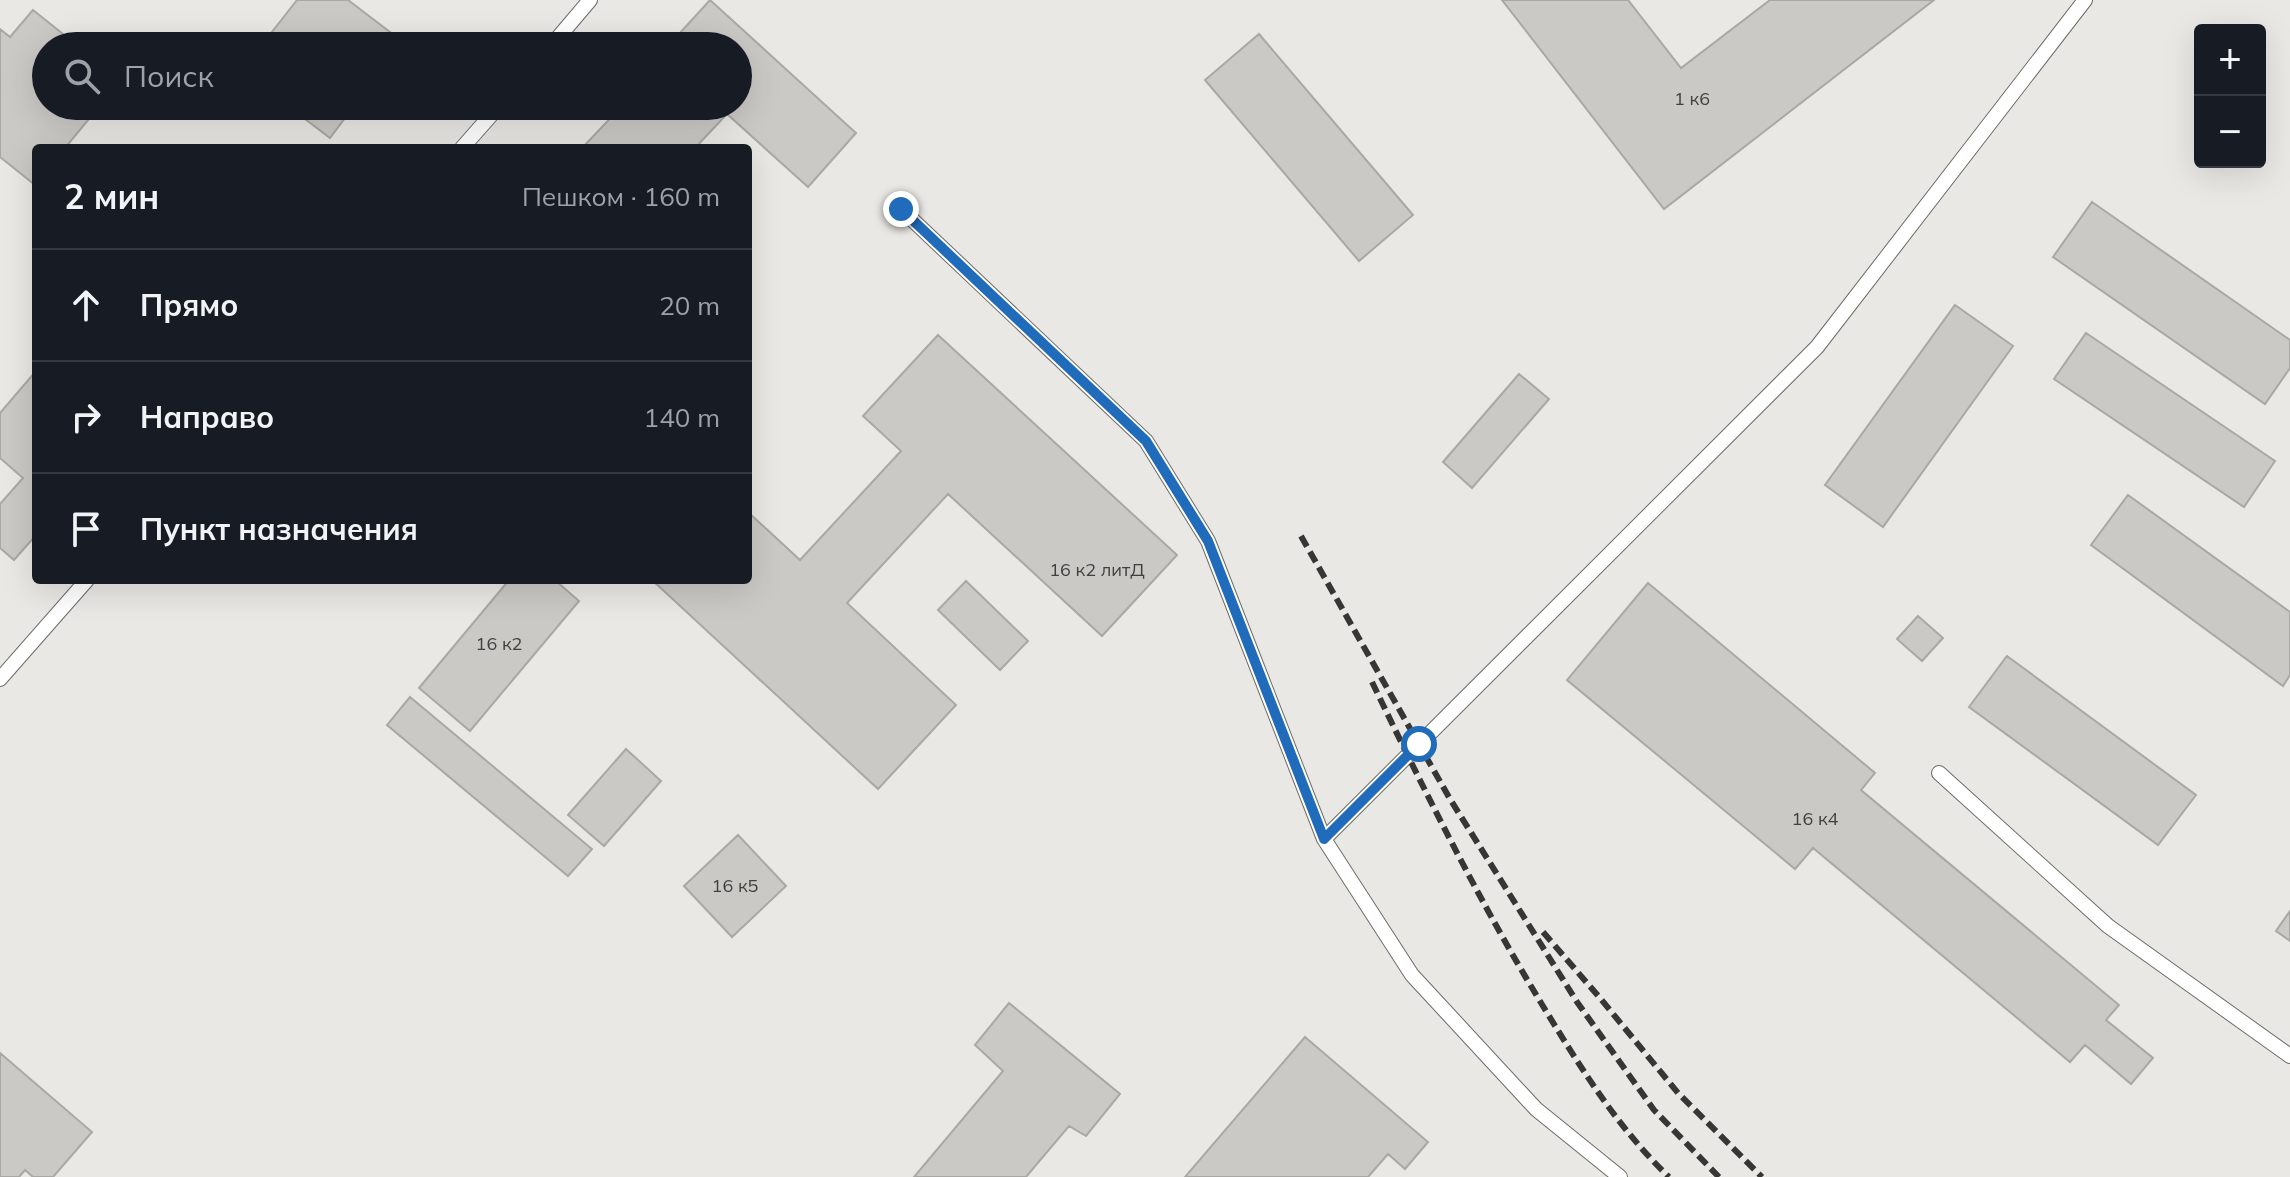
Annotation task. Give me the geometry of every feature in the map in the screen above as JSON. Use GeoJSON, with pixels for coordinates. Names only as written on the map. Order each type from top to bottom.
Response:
{"type":"FeatureCollection","features":[{"type":"Feature","properties":{"kind":"lane"},"geometry":{"type":"LineString","coordinates":[[563,32],[590,0]]}},
{"type":"Feature","properties":{"kind":"lane"},"geometry":{"type":"LineString","coordinates":[[1324,839],[1817,347],[2085,0]]}},
{"type":"Feature","properties":{"kind":"lane"},"geometry":{"type":"LineString","coordinates":[[466,144],[487,120]]}},
{"type":"Feature","properties":{"kind":"lane"},"geometry":{"type":"LineString","coordinates":[[901,209],[1146,441],[1208,541],[1324,839],[1412,975],[1536,1109],[1620,1177]]}},
{"type":"Feature","properties":{"kind":"lane"},"geometry":{"type":"LineString","coordinates":[[0,679],[83,584]]}},
{"type":"Feature","properties":{"kind":"lane"},"geometry":{"type":"LineString","coordinates":[[1939,773],[2108,926],[2290,1056]]}},
{"type":"Feature","properties":{"kind":"building"},"geometry":{"type":"Polygon","coordinates":[[[297,0],[348,0],[390,32],[272,32],[297,0]]]}},
{"type":"Feature","properties":{"kind":"building"},"geometry":{"type":"Polygon","coordinates":[[[710,0],[745,32],[681,32],[710,0]]]}},
{"type":"Feature","properties":{"kind":"building"},"geometry":{"type":"Polygon","coordinates":[[[1502,0],[1628,0],[1681,68],[1770,0],[1934,0],[1664,209],[1502,0]]]}},
{"type":"Feature","properties":{"kind":"building"},"geometry":{"type":"Polygon","coordinates":[[[33,10],[60,32],[32,32],[32,120],[88,120],[68,144],[32,144],[32,183],[0,157],[0,29],[10,37],[33,10]]]}},
{"type":"Feature","properties":{"kind":"building"},"geometry":{"type":"Polygon","coordinates":[[[1259,34],[1413,215],[1359,261],[1205,80],[1259,34]]]}},
{"type":"Feature","properties":{"kind":"building"},"geometry":{"type":"Polygon","coordinates":[[[752,38],[856,133],[808,187],[734,120],[752,120],[752,38]]]}},
{"type":"Feature","properties":{"kind":"building"},"geometry":{"type":"Polygon","coordinates":[[[306,120],[344,120],[330,138],[306,120]]]}},
{"type":"Feature","properties":{"kind":"building"},"geometry":{"type":"Polygon","coordinates":[[[609,120],[721,120],[699,144],[586,144],[609,120]]]}},
{"type":"Feature","properties":{"kind":"building"},"geometry":{"type":"Polygon","coordinates":[[[2092,202],[2290,340],[2290,368],[2265,404],[2053,257],[2092,202]]]}},
{"type":"Feature","properties":{"kind":"building"},"geometry":{"type":"Polygon","coordinates":[[[1955,305],[2013,346],[1883,527],[1825,485],[1955,305]]]}},
{"type":"Feature","properties":{"kind":"building"},"geometry":{"type":"Polygon","coordinates":[[[2086,333],[2275,461],[2244,507],[2054,379],[2086,333]]]}},
{"type":"Feature","properties":{"kind":"building"},"geometry":{"type":"Polygon","coordinates":[[[938,335],[1177,555],[1102,636],[948,494],[847,603],[956,705],[878,789],[656,584],[752,584],[752,516],[800,560],[901,451],[863,416],[938,335]]]}},
{"type":"Feature","properties":{"kind":"building"},"geometry":{"type":"Polygon","coordinates":[[[1519,374],[1549,399],[1472,488],[1443,462],[1519,374]]]}},
{"type":"Feature","properties":{"kind":"building"},"geometry":{"type":"Polygon","coordinates":[[[32,376],[32,540],[14,560],[0,548],[0,504],[23,478],[0,458],[0,413],[32,376]]]}},
{"type":"Feature","properties":{"kind":"building"},"geometry":{"type":"Polygon","coordinates":[[[2128,495],[2290,612],[2290,675],[2283,686],[2091,545],[2128,495]]]}},
{"type":"Feature","properties":{"kind":"building"},"geometry":{"type":"Polygon","coordinates":[[[966,581],[1028,641],[1000,670],[938,610],[966,581]]]}},
{"type":"Feature","properties":{"kind":"building"},"geometry":{"type":"Polygon","coordinates":[[[1648,583],[1875,773],[1861,790],[2119,1005],[2106,1020],[2153,1058],[2131,1084],[2085,1045],[2070,1062],[1813,848],[1795,869],[1567,680],[1648,583]]]}},
{"type":"Feature","properties":{"kind":"building"},"geometry":{"type":"Polygon","coordinates":[[[506,584],[560,584],[579,601],[470,731],[419,688],[506,584]]]}},
{"type":"Feature","properties":{"kind":"building"},"geometry":{"type":"Polygon","coordinates":[[[1918,616],[1943,638],[1922,661],[1897,639],[1918,616]]]}},
{"type":"Feature","properties":{"kind":"building"},"geometry":{"type":"Polygon","coordinates":[[[2007,656],[2196,795],[2158,845],[1969,707],[2007,656]]]}},
{"type":"Feature","properties":{"kind":"building"},"geometry":{"type":"Polygon","coordinates":[[[410,697],[592,849],[568,876],[387,725],[410,697]]]}},
{"type":"Feature","properties":{"kind":"building"},"geometry":{"type":"Polygon","coordinates":[[[626,749],[661,781],[604,846],[568,815],[626,749]]]}},
{"type":"Feature","properties":{"kind":"building"},"geometry":{"type":"Polygon","coordinates":[[[738,835],[786,886],[732,937],[684,886],[738,835]]]}},
{"type":"Feature","properties":{"kind":"building"},"geometry":{"type":"Polygon","coordinates":[[[2290,911],[2290,941],[2276,931],[2290,911]]]}},
{"type":"Feature","properties":{"kind":"building"},"geometry":{"type":"Polygon","coordinates":[[[1009,1003],[1120,1094],[1086,1136],[1069,1126],[1026,1177],[914,1177],[1003,1071],[975,1045],[1009,1003]]]}},
{"type":"Feature","properties":{"kind":"building"},"geometry":{"type":"Polygon","coordinates":[[[1305,1037],[1428,1142],[1405,1169],[1388,1154],[1368,1177],[1185,1177],[1305,1037]]]}},
{"type":"Feature","properties":{"kind":"building"},"geometry":{"type":"Polygon","coordinates":[[[0,1053],[92,1132],[53,1177],[33,1177],[25,1170],[19,1177],[0,1177],[0,1053]]]}},
{"type":"Feature","properties":{"kind":"railway"},"geometry":{"type":"LineString","coordinates":[[1301,536],[1450,799],[1577,1002],[1654,1110],[1719,1177]]}},
{"type":"Feature","properties":{"kind":"railway"},"geometry":{"type":"LineString","coordinates":[[1372,682],[1455,849],[1546,1011],[1618,1119],[1669,1177]]}},
{"type":"Feature","properties":{"kind":"railway"},"geometry":{"type":"LineString","coordinates":[[1543,932],[1678,1093],[1762,1177]]}},
{"type":"Feature","properties":{"kind":"route"},"geometry":{"type":"LineString","coordinates":[[901,209],[1146,441],[1208,541],[1324,839],[1419,744]]}}]}
